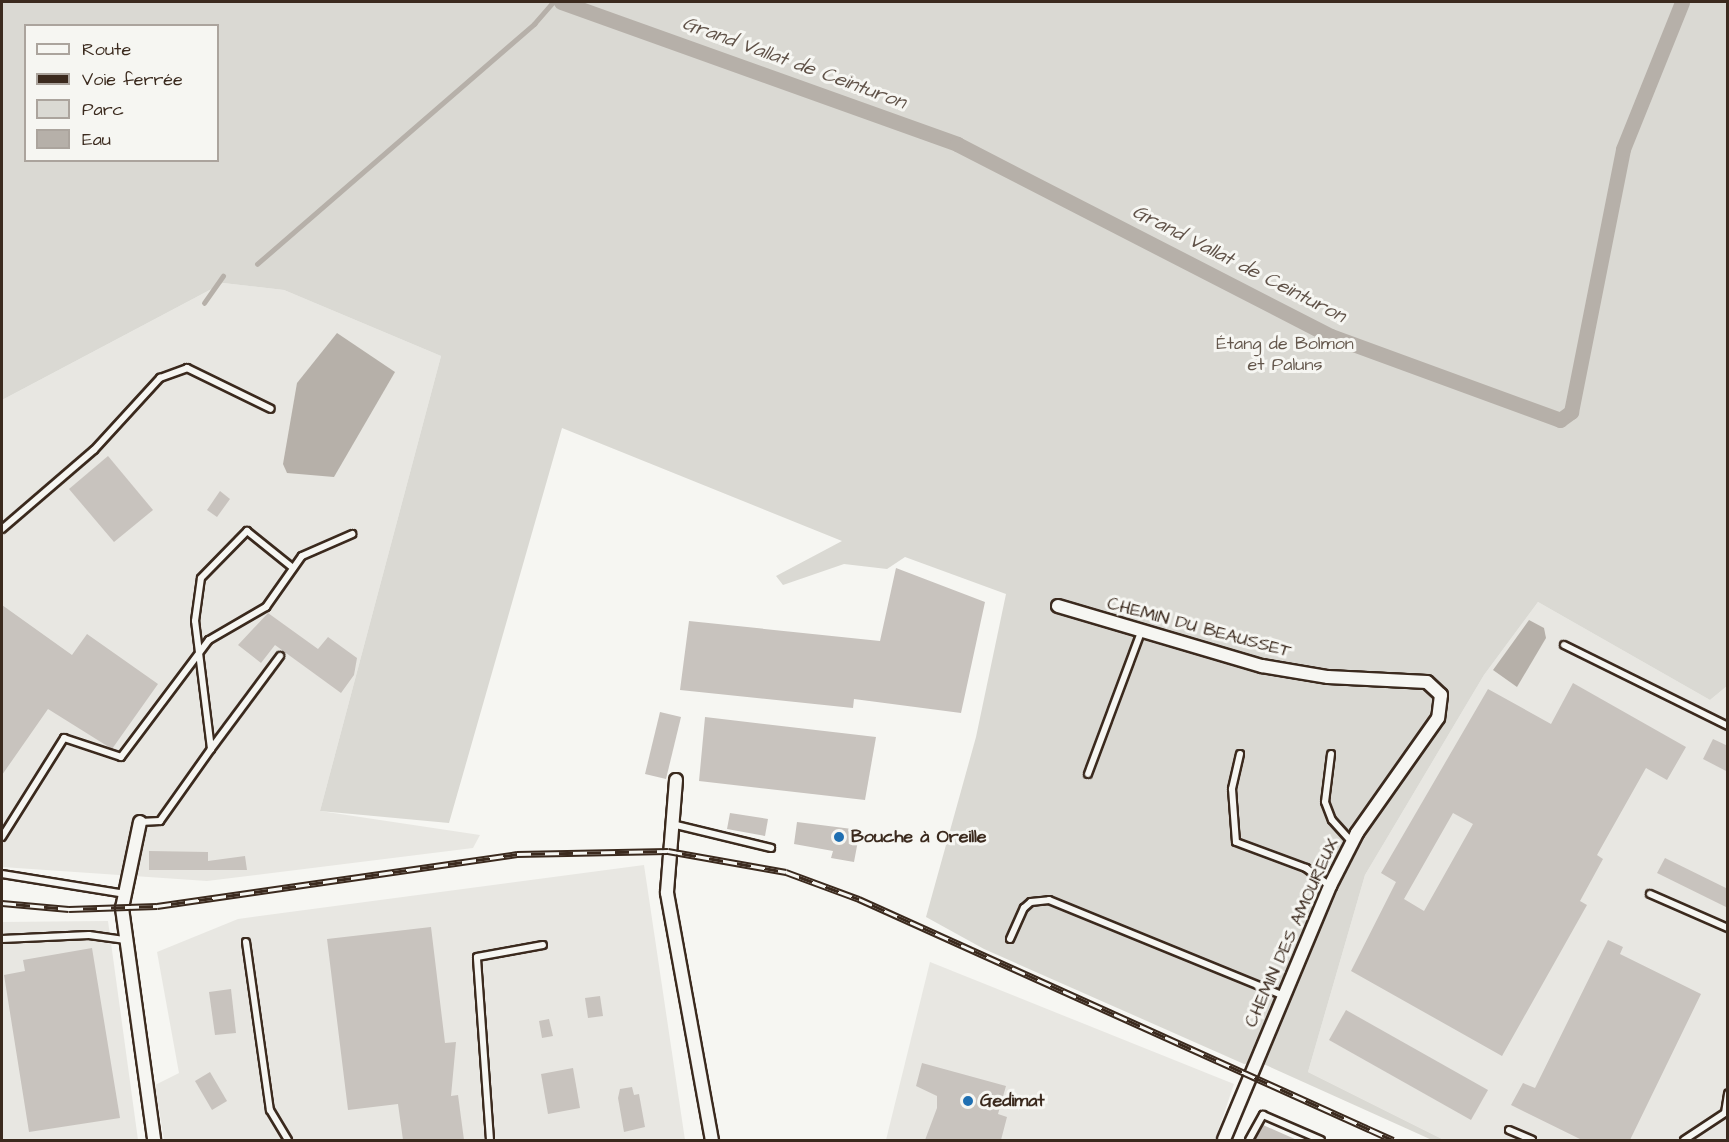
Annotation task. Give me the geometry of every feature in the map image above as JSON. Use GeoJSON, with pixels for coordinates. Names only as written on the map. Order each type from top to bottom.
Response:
{"type":"FeatureCollection","features":[{"type":"Feature","properties":{"kind":"street","name":"CHEMIN DU BEAUSSET"},"geometry":{"type":"LineString","coordinates":[[1058,606],[1140,634],[1299,674],[1427,682],[1438,689]]}},
{"type":"Feature","properties":{"kind":"street","name":"CHEMIN DES AMOUREUX"},"geometry":{"type":"LineString","coordinates":[[1224,1140],[1282,995],[1330,886],[1352,842],[1438,718],[1443,702],[1438,689]]}},
{"type":"Feature","properties":{"kind":"street"},"geometry":{"type":"LineString","coordinates":[[676,780],[667,893],[712,1140]]}},
{"type":"Feature","properties":{"kind":"street"},"geometry":{"type":"LineString","coordinates":[[140,822],[125,894],[126,940],[154,1140]]}},
{"type":"Feature","properties":{"kind":"lane"},"geometry":{"type":"LineString","coordinates":[[2,529],[94,450],[160,378],[187,368],[271,410]]}},
{"type":"Feature","properties":{"kind":"lane"},"geometry":{"type":"LineString","coordinates":[[211,749],[195,621],[201,578],[228,546],[247,531],[293,568]]}},
{"type":"Feature","properties":{"kind":"lane"},"geometry":{"type":"LineString","coordinates":[[2,837],[64,738],[120,757],[209,640],[266,607],[302,556],[352,534]]}},
{"type":"Feature","properties":{"kind":"lane"},"geometry":{"type":"LineString","coordinates":[[1088,774],[1140,634]]}},
{"type":"Feature","properties":{"kind":"lane"},"geometry":{"type":"LineString","coordinates":[[1564,645],[1728,726]]}},
{"type":"Feature","properties":{"kind":"lane"},"geometry":{"type":"LineString","coordinates":[[140,822],[160,821],[280,656]]}},
{"type":"Feature","properties":{"kind":"lane"},"geometry":{"type":"LineString","coordinates":[[1240,754],[1232,789],[1236,842],[1306,868],[1330,886]]}},
{"type":"Feature","properties":{"kind":"lane"},"geometry":{"type":"LineString","coordinates":[[1331,754],[1325,802],[1332,820],[1352,842]]}},
{"type":"Feature","properties":{"kind":"lane"},"geometry":{"type":"LineString","coordinates":[[671,824],[771,848]]}},
{"type":"Feature","properties":{"kind":"lane"},"geometry":{"type":"LineString","coordinates":[[2,874],[125,894]]}},
{"type":"Feature","properties":{"kind":"lane"},"geometry":{"type":"LineString","coordinates":[[1650,894],[1728,928]]}},
{"type":"Feature","properties":{"kind":"lane"},"geometry":{"type":"LineString","coordinates":[[1010,939],[1024,908],[1031,902],[1049,900],[1282,995]]}},
{"type":"Feature","properties":{"kind":"lane"},"geometry":{"type":"LineString","coordinates":[[2,939],[89,935],[126,940]]}},
{"type":"Feature","properties":{"kind":"lane"},"geometry":{"type":"LineString","coordinates":[[246,942],[270,1110],[288,1140]]}},
{"type":"Feature","properties":{"kind":"lane"},"geometry":{"type":"LineString","coordinates":[[490,1140],[477,957],[543,945]]}},
{"type":"Feature","properties":{"kind":"lane"},"geometry":{"type":"LineString","coordinates":[[1685,1140],[1726,1114],[1728,1093]]}},
{"type":"Feature","properties":{"kind":"lane"},"geometry":{"type":"LineString","coordinates":[[1249,1140],[1263,1115],[1321,1140]]}},
{"type":"Feature","properties":{"kind":"lane"},"geometry":{"type":"LineString","coordinates":[[1509,1130],[1532,1140]]}},
{"type":"Feature","properties":{"kind":"shaded area"},"geometry":{"type":"Polygon","coordinates":[[[223,283],[284,290],[441,356],[320,811],[480,835],[473,848],[207,881],[2,867],[2,400],[223,283]]]}},
{"type":"Feature","properties":{"kind":"shaded area"},"geometry":{"type":"Polygon","coordinates":[[[1538,602],[1710,700],[1727,686],[1727,1140],[1444,1140],[1308,1072],[1365,875],[1484,675],[1538,602]]]}},
{"type":"Feature","properties":{"kind":"shaded area"},"geometry":{"type":"Polygon","coordinates":[[[644,865],[685,1140],[164,1140],[155,1085],[179,1073],[157,952],[238,919],[644,865]]]}},
{"type":"Feature","properties":{"kind":"shaded area"},"geometry":{"type":"Polygon","coordinates":[[[108,921],[138,1140],[2,1140],[2,922],[108,921]]]}},
{"type":"Feature","properties":{"kind":"shaded area"},"geometry":{"type":"Polygon","coordinates":[[[930,962],[1234,1084],[1215,1140],[886,1140],[930,962]]]}},
{"type":"Feature","properties":{"kind":"green space","name":"Étang de Bolmon et Paluns"},"geometry":{"type":"Polygon","coordinates":[[[2,2],[1727,2],[1727,686],[1710,700],[1538,602],[1484,675],[1365,875],[1308,1072],[1444,1140],[1432,1140],[1259,1062],[1244,1064],[984,949],[926,917],[976,737],[1006,594],[905,557],[887,569],[844,564],[783,585],[776,576],[842,541],[562,428],[449,823],[320,811],[441,356],[284,290],[223,283],[2,400],[2,2]]]}},
{"type":"Feature","properties":{"kind":"water"},"geometry":{"type":"Polygon","coordinates":[[[337,333],[395,372],[334,477],[287,473],[283,464],[297,383],[337,333]]]}},
{"type":"Feature","properties":{"kind":"water"},"geometry":{"type":"Polygon","coordinates":[[[1529,620],[1544,628],[1546,638],[1517,687],[1493,670],[1529,620]]]}},
{"type":"Feature","properties":{"kind":"building"},"geometry":{"type":"Polygon","coordinates":[[[108,456],[153,510],[114,542],[69,489],[108,456]]]}},
{"type":"Feature","properties":{"kind":"building"},"geometry":{"type":"Polygon","coordinates":[[[220,491],[230,499],[217,517],[207,510],[220,491]]]}},
{"type":"Feature","properties":{"kind":"building"},"geometry":{"type":"Polygon","coordinates":[[[896,568],[985,602],[961,713],[854,699],[853,708],[680,690],[689,621],[880,641],[896,568]]]}},
{"type":"Feature","properties":{"kind":"building"},"geometry":{"type":"Polygon","coordinates":[[[2,605],[72,655],[87,634],[158,684],[112,749],[48,709],[2,775],[2,605]]]}},
{"type":"Feature","properties":{"kind":"building"},"geometry":{"type":"Polygon","coordinates":[[[268,613],[318,649],[328,637],[357,658],[354,675],[341,693],[275,645],[261,663],[238,645],[268,613]]]}},
{"type":"Feature","properties":{"kind":"building"},"geometry":{"type":"Polygon","coordinates":[[[1573,683],[1686,747],[1667,780],[1646,768],[1597,855],[1603,859],[1580,901],[1587,905],[1502,1056],[1351,971],[1396,882],[1381,873],[1488,689],[1551,724],[1573,683]],[[1453,813],[1404,899],[1424,911],[1473,824],[1453,813]]]}},
{"type":"Feature","properties":{"kind":"building"},"geometry":{"type":"Polygon","coordinates":[[[660,712],[681,717],[666,779],[645,774],[660,712]]]}},
{"type":"Feature","properties":{"kind":"building"},"geometry":{"type":"Polygon","coordinates":[[[705,717],[876,737],[865,800],[699,781],[705,717]]]}},
{"type":"Feature","properties":{"kind":"building"},"geometry":{"type":"Polygon","coordinates":[[[1713,739],[1728,746],[1728,772],[1703,759],[1713,739]]]}},
{"type":"Feature","properties":{"kind":"building"},"geometry":{"type":"Polygon","coordinates":[[[730,813],[768,819],[765,836],[727,829],[730,813]]]}},
{"type":"Feature","properties":{"kind":"building"},"geometry":{"type":"Polygon","coordinates":[[[797,822],[860,830],[854,862],[831,858],[833,851],[794,844],[797,822]]]}},
{"type":"Feature","properties":{"kind":"building"},"geometry":{"type":"Polygon","coordinates":[[[149,851],[208,852],[208,861],[245,856],[247,870],[149,870],[149,851]]]}},
{"type":"Feature","properties":{"kind":"building"},"geometry":{"type":"Polygon","coordinates":[[[1665,858],[1728,889],[1728,908],[1657,873],[1665,858]]]}},
{"type":"Feature","properties":{"kind":"building"},"geometry":{"type":"Polygon","coordinates":[[[431,927],[445,1043],[456,1042],[451,1096],[458,1095],[464,1140],[403,1140],[398,1104],[348,1110],[327,939],[431,927]]]}},
{"type":"Feature","properties":{"kind":"building"},"geometry":{"type":"Polygon","coordinates":[[[1608,940],[1623,947],[1620,954],[1701,994],[1630,1140],[1582,1140],[1511,1105],[1523,1083],[1535,1088],[1608,940]]]}},
{"type":"Feature","properties":{"kind":"building"},"geometry":{"type":"Polygon","coordinates":[[[92,948],[120,1118],[29,1132],[4,975],[25,971],[23,960],[92,948]]]}},
{"type":"Feature","properties":{"kind":"building"},"geometry":{"type":"Polygon","coordinates":[[[231,989],[236,1033],[215,1035],[209,992],[231,989]]]}},
{"type":"Feature","properties":{"kind":"building"},"geometry":{"type":"Polygon","coordinates":[[[600,996],[603,1016],[588,1018],[585,998],[600,996]]]}},
{"type":"Feature","properties":{"kind":"building"},"geometry":{"type":"Polygon","coordinates":[[[1346,1010],[1488,1090],[1471,1120],[1329,1040],[1346,1010]]]}},
{"type":"Feature","properties":{"kind":"building"},"geometry":{"type":"Polygon","coordinates":[[[549,1019],[553,1036],[542,1038],[539,1021],[549,1019]]]}},
{"type":"Feature","properties":{"kind":"building","name":"Gedimat"},"geometry":{"type":"Polygon","coordinates":[[[922,1063],[1006,1086],[998,1114],[1007,1117],[1001,1140],[925,1140],[937,1108],[937,1096],[916,1086],[922,1063]]]}},
{"type":"Feature","properties":{"kind":"building"},"geometry":{"type":"Polygon","coordinates":[[[573,1068],[580,1108],[548,1114],[541,1074],[573,1068]]]}},
{"type":"Feature","properties":{"kind":"building"},"geometry":{"type":"Polygon","coordinates":[[[210,1072],[227,1101],[212,1110],[195,1081],[210,1072]]]}},
{"type":"Feature","properties":{"kind":"building"},"geometry":{"type":"Polygon","coordinates":[[[632,1087],[634,1095],[639,1094],[645,1127],[624,1132],[618,1098],[620,1089],[632,1087]]]}},
{"type":"Feature","properties":{"kind":"building"},"geometry":{"type":"Polygon","coordinates":[[[1263,1125],[1297,1140],[1255,1140],[1263,1125]]]}},
{"type":"Feature","properties":{"kind":"waterway"},"geometry":{"type":"LineString","coordinates":[[257,264],[534,24],[553,2]]}},
{"type":"Feature","properties":{"kind":"waterway","name":"Grand Vallat de Ceinturon"},"geometry":{"type":"LineString","coordinates":[[561,2],[957,144],[1331,336],[1560,420],[1571,412],[1623,149],[1682,2]]}},
{"type":"Feature","properties":{"kind":"waterway"},"geometry":{"type":"LineString","coordinates":[[204,303],[223,276]]}},
{"type":"Feature","properties":{"kind":"railway"},"geometry":{"type":"LineString","coordinates":[[2,903],[69,909],[157,906],[517,854],[668,851],[786,872],[859,899],[1393,1140]]}},
{"type":"Feature","properties":{"kind":"place","name":"Bouche à Oreille"},"geometry":{"type":"Point","coordinates":[839,837]}},
{"type":"Feature","properties":{"kind":"place","name":"Gedimat"},"geometry":{"type":"Point","coordinates":[968,1101]}}]}
